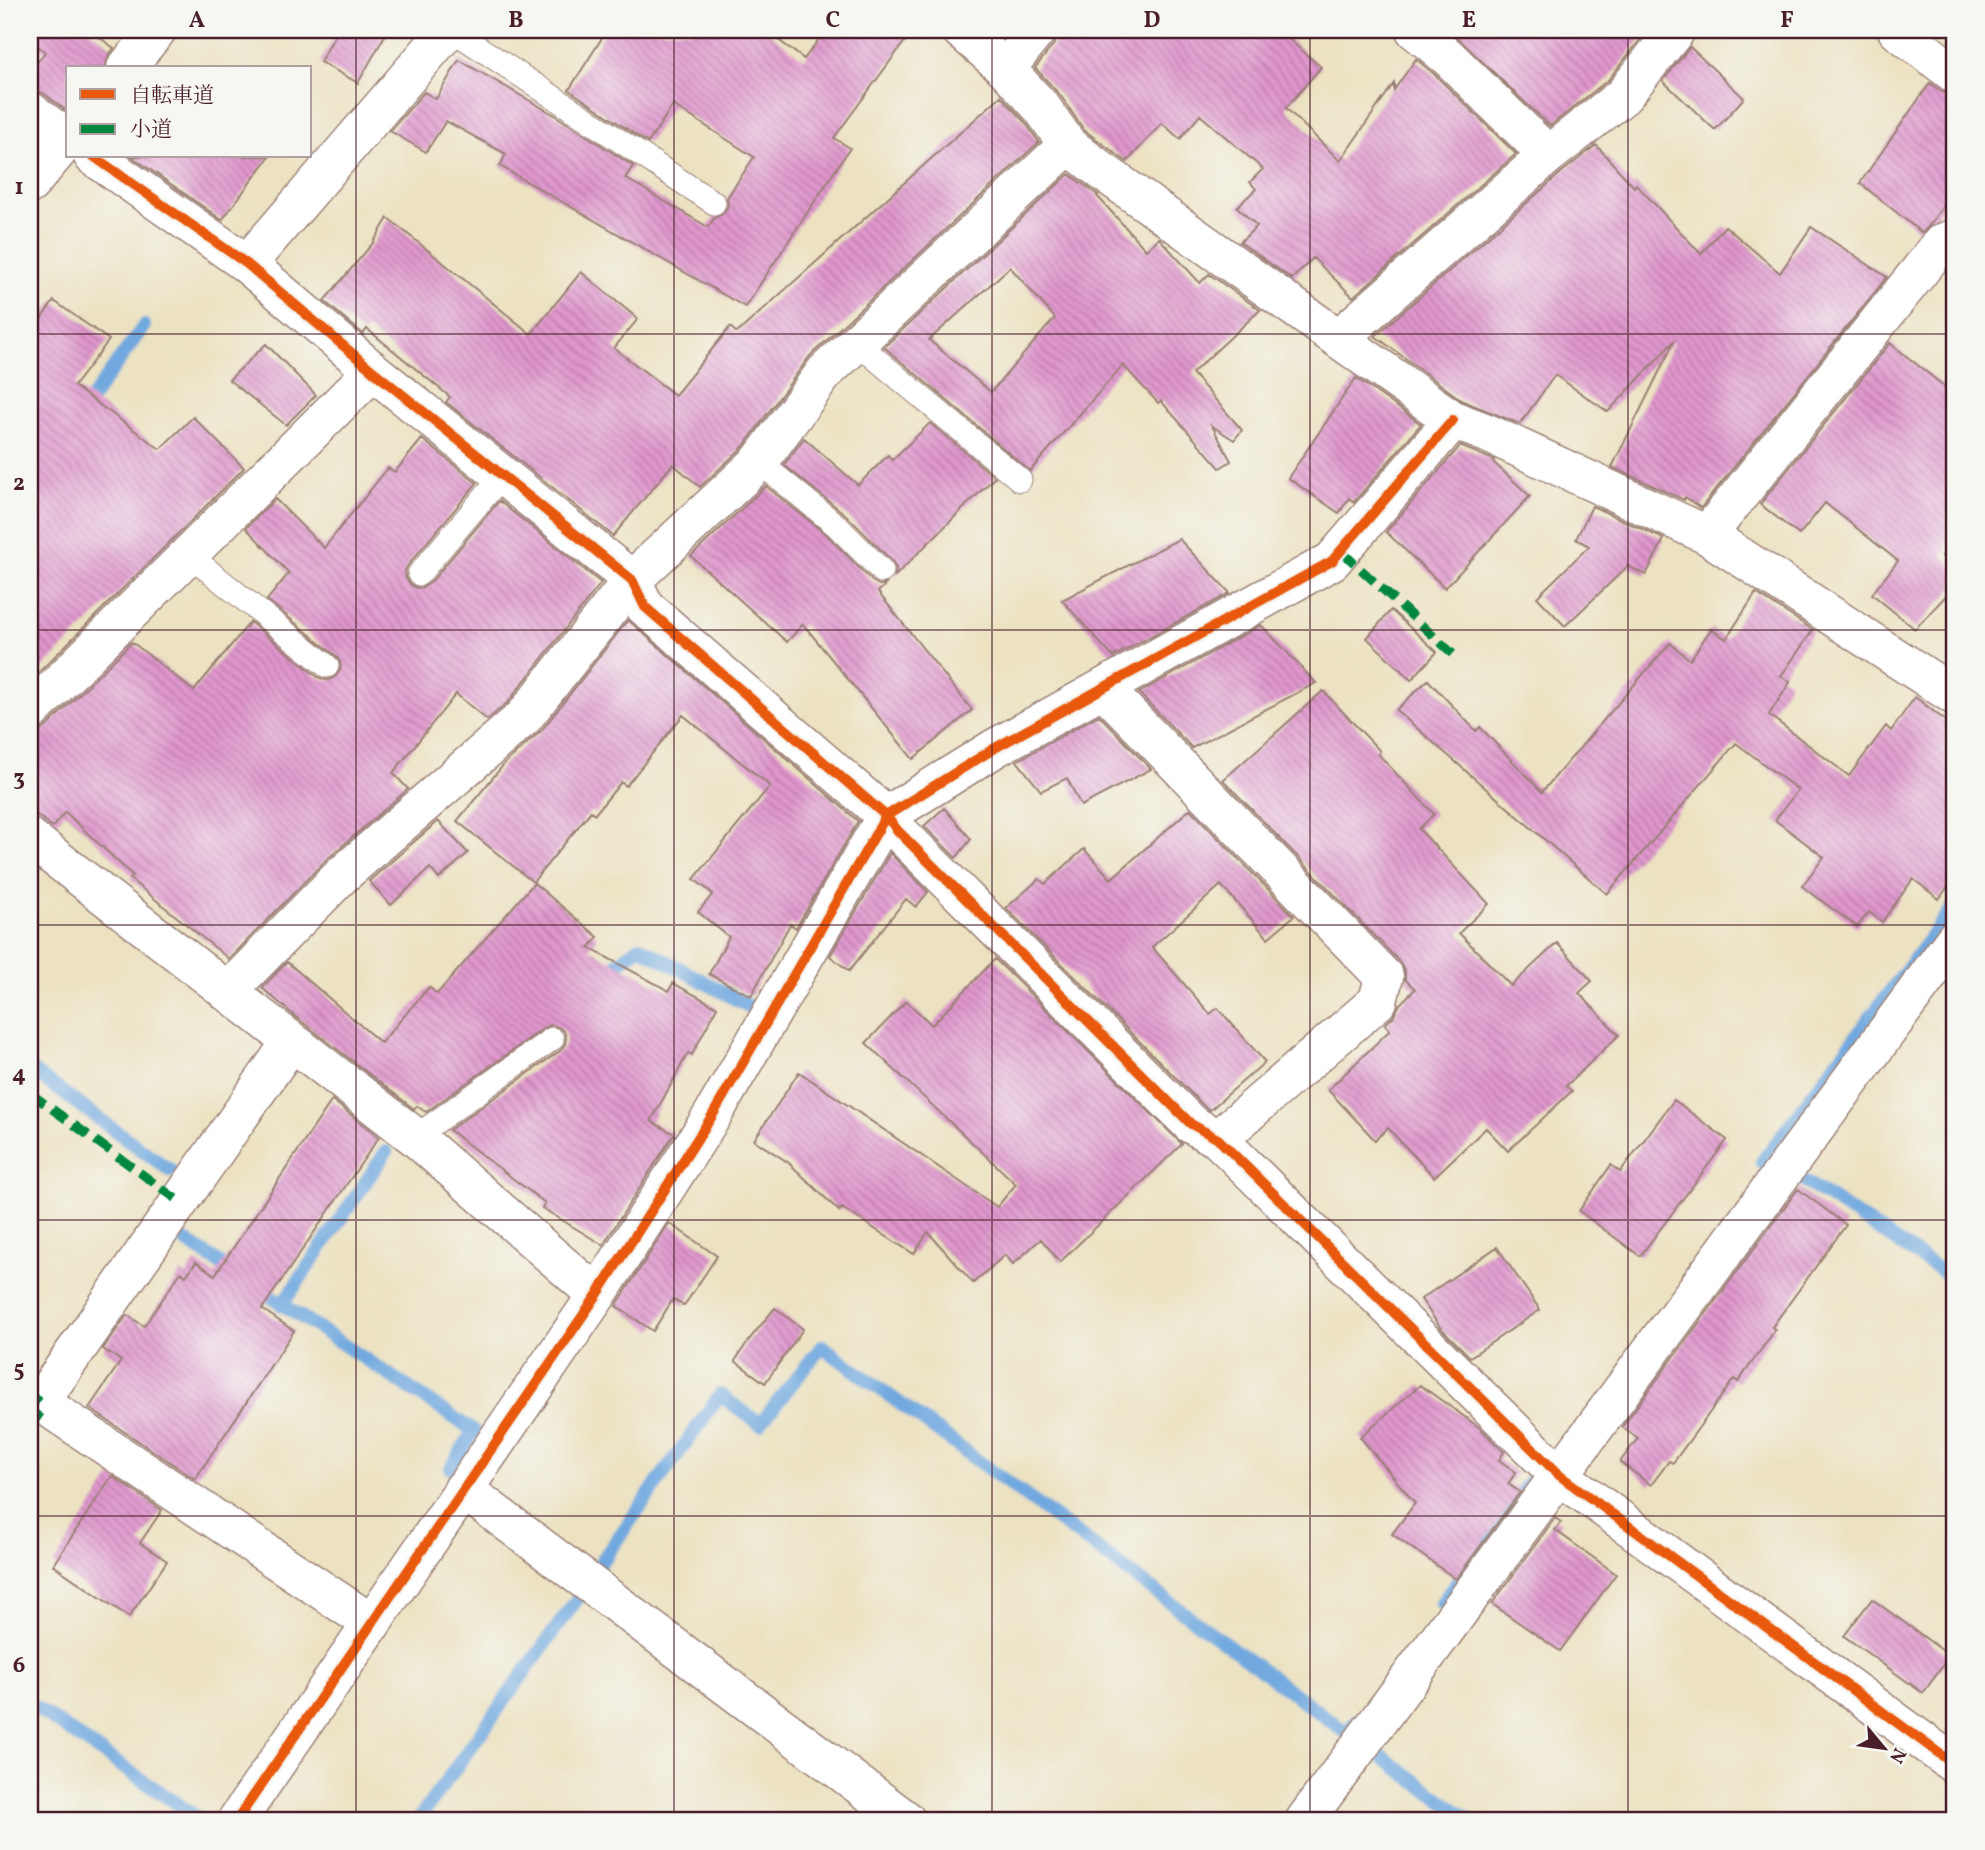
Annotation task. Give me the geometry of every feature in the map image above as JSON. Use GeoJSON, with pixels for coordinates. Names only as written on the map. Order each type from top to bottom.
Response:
{"type":"FeatureCollection","features":[{"type":"Feature","properties":{"kind":"street"},"geometry":{"type":"LineString","coordinates":[[128,66],[157,30]]}},
{"type":"Feature","properties":{"kind":"street"},"geometry":{"type":"LineString","coordinates":[[247,264],[450,30]]}},
{"type":"Feature","properties":{"kind":"street"},"geometry":{"type":"LineString","coordinates":[[961,30],[1006,69],[1042,108],[1068,145],[1102,172],[1453,420],[1487,433],[1707,535],[1955,696]]}},
{"type":"Feature","properties":{"kind":"street"},"geometry":{"type":"LineString","coordinates":[[1006,69],[1037,30]]}},
{"type":"Feature","properties":{"kind":"street"},"geometry":{"type":"LineString","coordinates":[[1415,30],[1448,57],[1548,155]]}},
{"type":"Feature","properties":{"kind":"street"},"geometry":{"type":"LineString","coordinates":[[1339,338],[1548,155],[1623,96],[1676,30]]}},
{"type":"Feature","properties":{"kind":"street"},"geometry":{"type":"LineString","coordinates":[[1897,30],[1955,74]]}},
{"type":"Feature","properties":{"kind":"street"},"geometry":{"type":"LineString","coordinates":[[30,111],[66,138]]}},
{"type":"Feature","properties":{"kind":"street"},"geometry":{"type":"LineString","coordinates":[[30,184],[66,141]]}},
{"type":"Feature","properties":{"kind":"street"},"geometry":{"type":"LineString","coordinates":[[227,992],[341,876],[524,717],[632,580],[759,461],[825,372],[1068,145]]}},
{"type":"Feature","properties":{"kind":"street"},"geometry":{"type":"LineString","coordinates":[[96,158],[247,264],[373,371],[632,580],[645,607],[886,816],[1191,1124],[1218,1139],[1559,1475],[1955,1765]]}},
{"type":"Feature","properties":{"kind":"street"},"geometry":{"type":"LineString","coordinates":[[1707,535],[1942,243],[1955,238]]}},
{"type":"Feature","properties":{"kind":"street"},"geometry":{"type":"LineString","coordinates":[[30,712],[373,371]]}},
{"type":"Feature","properties":{"kind":"street"},"geometry":{"type":"LineString","coordinates":[[237,1820],[597,1295],[712,1116],[886,816],[995,748],[1332,561],[1453,420]]}},
{"type":"Feature","properties":{"kind":"street"},"geometry":{"type":"LineString","coordinates":[[1103,688],[1384,977],[1378,1001],[1218,1139]]}},
{"type":"Feature","properties":{"kind":"street"},"geometry":{"type":"LineString","coordinates":[[30,838],[415,1137],[597,1295]]}},
{"type":"Feature","properties":{"kind":"street"},"geometry":{"type":"LineString","coordinates":[[1306,1820],[1955,939]]}},
{"type":"Feature","properties":{"kind":"street"},"geometry":{"type":"LineString","coordinates":[[291,1042],[40,1402],[371,1623]]}},
{"type":"Feature","properties":{"kind":"street"},"geometry":{"type":"LineString","coordinates":[[463,1489],[906,1820]]}},
{"type":"Feature","properties":{"kind":"lane"},"geometry":{"type":"LineString","coordinates":[[450,30],[714,203]]}},
{"type":"Feature","properties":{"kind":"lane"},"geometry":{"type":"LineString","coordinates":[[857,343],[1020,480]]}},
{"type":"Feature","properties":{"kind":"lane"},"geometry":{"type":"LineString","coordinates":[[759,461],[836,525],[882,571]]}},
{"type":"Feature","properties":{"kind":"lane"},"geometry":{"type":"LineString","coordinates":[[419,574],[502,475]]}},
{"type":"Feature","properties":{"kind":"lane"},"geometry":{"type":"LineString","coordinates":[[189,555],[327,666]]}},
{"type":"Feature","properties":{"kind":"lane"},"geometry":{"type":"LineString","coordinates":[[415,1137],[552,1039]]}},
{"type":"Feature","properties":{"kind":"building"},"geometry":{"type":"Polygon","coordinates":[[[30,30],[89,30],[114,48],[106,66],[66,66],[66,110],[43,93],[30,90],[30,72],[45,52],[30,40],[30,30]]]}},
{"type":"Feature","properties":{"kind":"building"},"geometry":{"type":"Polygon","coordinates":[[[338,30],[388,30],[358,83],[320,62],[338,30]]]}},
{"type":"Feature","properties":{"kind":"building"},"geometry":{"type":"Polygon","coordinates":[[[607,30],[765,30],[804,59],[826,30],[913,30],[834,138],[850,148],[745,307],[500,166],[506,154],[446,121],[426,152],[390,131],[424,92],[436,99],[459,60],[553,114],[633,166],[625,178],[708,227],[715,217],[726,210],[727,198],[754,157],[673,105],[648,143],[569,90],[607,30]]]}},
{"type":"Feature","properties":{"kind":"building"},"geometry":{"type":"Polygon","coordinates":[[[1058,30],[1278,30],[1321,67],[1286,108],[1340,161],[1394,83],[1394,90],[1416,59],[1516,154],[1353,297],[1313,258],[1292,279],[1240,242],[1257,226],[1237,207],[1256,189],[1250,182],[1263,169],[1200,115],[1180,139],[1162,123],[1127,162],[1084,130],[1060,95],[1035,68],[1054,44],[1058,30]]]}},
{"type":"Feature","properties":{"kind":"building"},"geometry":{"type":"Polygon","coordinates":[[[1449,30],[1648,30],[1608,80],[1550,126],[1449,30]]]}},
{"type":"Feature","properties":{"kind":"building"},"geometry":{"type":"Polygon","coordinates":[[[1690,47],[1744,98],[1715,130],[1663,81],[1690,47]]]}},
{"type":"Feature","properties":{"kind":"building"},"geometry":{"type":"Polygon","coordinates":[[[1930,83],[1942,92],[1955,95],[1955,189],[1922,233],[1860,183],[1930,83]]]}},
{"type":"Feature","properties":{"kind":"building"},"geometry":{"type":"Polygon","coordinates":[[[1001,96],[1039,142],[810,356],[743,447],[700,487],[673,464],[613,536],[446,402],[450,397],[367,329],[363,334],[324,301],[373,243],[388,218],[531,334],[581,272],[638,319],[614,348],[675,395],[730,327],[737,333],[1001,96]]]}},
{"type":"Feature","properties":{"kind":"building"},"geometry":{"type":"Polygon","coordinates":[[[1596,145],[1701,254],[1725,226],[1780,273],[1811,227],[1887,277],[1701,508],[1685,497],[1684,500],[1612,467],[1675,340],[1608,412],[1555,375],[1520,424],[1463,401],[1375,336],[1596,145]]]}},
{"type":"Feature","properties":{"kind":"building"},"geometry":{"type":"Polygon","coordinates":[[[134,158],[268,158],[222,220],[134,158]]]}},
{"type":"Feature","properties":{"kind":"building"},"geometry":{"type":"Polygon","coordinates":[[[1069,174],[1098,195],[1146,250],[1159,238],[1200,283],[1209,274],[1260,310],[1192,373],[1242,430],[1234,440],[1212,426],[1231,461],[1220,468],[1161,401],[1158,403],[1123,365],[1030,471],[884,347],[1069,174]],[[1010,267],[929,340],[991,392],[1055,318],[1010,267]]]}},
{"type":"Feature","properties":{"kind":"building"},"geometry":{"type":"Polygon","coordinates":[[[54,301],[109,340],[74,386],[160,449],[193,417],[244,468],[30,681],[30,334],[54,301]]]}},
{"type":"Feature","properties":{"kind":"building"},"geometry":{"type":"Polygon","coordinates":[[[1890,343],[1955,395],[1955,539],[1942,556],[1955,569],[1955,586],[1915,629],[1872,594],[1898,561],[1825,503],[1799,535],[1760,504],[1890,343]]]}},
{"type":"Feature","properties":{"kind":"building"},"geometry":{"type":"Polygon","coordinates":[[[266,344],[316,395],[286,425],[229,380],[266,344]]]}},
{"type":"Feature","properties":{"kind":"building"},"geometry":{"type":"Polygon","coordinates":[[[1356,378],[1421,424],[1354,502],[1349,498],[1339,513],[1288,478],[1356,378]]]}},
{"type":"Feature","properties":{"kind":"building"},"geometry":{"type":"Polygon","coordinates":[[[930,423],[995,477],[895,576],[896,568],[892,561],[846,515],[784,465],[804,438],[858,485],[888,455],[892,460],[930,423]]]}},
{"type":"Feature","properties":{"kind":"building"},"geometry":{"type":"Polygon","coordinates":[[[422,439],[477,483],[408,565],[406,578],[411,585],[417,588],[430,583],[499,501],[601,583],[508,702],[487,720],[456,694],[393,773],[408,789],[325,861],[229,959],[130,879],[133,876],[65,812],[53,827],[30,810],[30,733],[45,728],[132,642],[194,691],[250,622],[318,677],[326,680],[337,675],[341,667],[336,656],[267,600],[289,573],[246,528],[275,499],[324,548],[388,468],[395,472],[422,439]]]}},
{"type":"Feature","properties":{"kind":"building"},"geometry":{"type":"Polygon","coordinates":[[[1460,446],[1494,460],[1493,462],[1530,496],[1445,588],[1386,532],[1460,446]]]}},
{"type":"Feature","properties":{"kind":"building"},"geometry":{"type":"Polygon","coordinates":[[[766,486],[827,535],[872,581],[879,585],[886,584],[878,592],[972,710],[913,759],[803,624],[787,642],[691,556],[766,486]]]}},
{"type":"Feature","properties":{"kind":"building"},"geometry":{"type":"Polygon","coordinates":[[[1592,506],[1664,539],[1646,575],[1628,566],[1565,626],[1537,597],[1589,546],[1576,539],[1592,506]]]}},
{"type":"Feature","properties":{"kind":"building"},"geometry":{"type":"Polygon","coordinates":[[[1179,539],[1230,593],[1113,657],[1062,600],[1179,539]]]}},
{"type":"Feature","properties":{"kind":"building"},"geometry":{"type":"Polygon","coordinates":[[[1756,593],[1813,630],[1781,676],[1790,682],[1769,715],[1849,776],[1886,726],[1891,731],[1915,697],[1955,728],[1955,877],[1939,899],[1913,879],[1882,922],[1869,912],[1857,927],[1802,886],[1824,857],[1775,820],[1798,790],[1736,743],[1607,894],[1396,710],[1428,680],[1476,731],[1480,727],[1542,792],[1670,643],[1690,660],[1711,629],[1726,639],[1756,593]]]}},
{"type":"Feature","properties":{"kind":"building"},"geometry":{"type":"Polygon","coordinates":[[[1391,610],[1437,652],[1411,680],[1367,638],[1391,610]]]}},
{"type":"Feature","properties":{"kind":"building"},"geometry":{"type":"Polygon","coordinates":[[[628,620],[858,821],[796,928],[790,924],[751,996],[709,974],[729,937],[698,912],[713,894],[694,879],[770,786],[683,715],[626,786],[621,782],[595,814],[591,811],[533,882],[457,821],[505,763],[541,731],[628,620]]]}},
{"type":"Feature","properties":{"kind":"building"},"geometry":{"type":"Polygon","coordinates":[[[1261,625],[1316,683],[1192,748],[1139,693],[1261,625]]]}},
{"type":"Feature","properties":{"kind":"building"},"geometry":{"type":"Polygon","coordinates":[[[1323,691],[1380,751],[1378,754],[1434,814],[1419,829],[1489,904],[1459,933],[1511,986],[1557,943],[1592,981],[1579,993],[1619,1035],[1566,1086],[1572,1091],[1508,1151],[1486,1128],[1434,1177],[1388,1128],[1375,1140],[1328,1090],[1390,1030],[1385,1024],[1415,989],[1405,979],[1405,971],[1400,962],[1223,780],[1323,691]]]}},
{"type":"Feature","properties":{"kind":"building"},"geometry":{"type":"Polygon","coordinates":[[[1099,715],[1151,769],[1081,806],[1067,778],[1041,791],[1017,761],[1099,715]]]}},
{"type":"Feature","properties":{"kind":"building"},"geometry":{"type":"Polygon","coordinates":[[[944,808],[971,839],[956,858],[924,826],[944,808]]]}},
{"type":"Feature","properties":{"kind":"building"},"geometry":{"type":"Polygon","coordinates":[[[1190,809],[1294,916],[1268,938],[1221,885],[1152,947],[1210,1014],[1218,1008],[1265,1062],[1210,1110],[1006,908],[1039,879],[1045,884],[1084,849],[1111,879],[1190,809]]]}},
{"type":"Feature","properties":{"kind":"building"},"geometry":{"type":"Polygon","coordinates":[[[438,821],[468,853],[439,879],[430,868],[391,905],[369,881],[438,821]]]}},
{"type":"Feature","properties":{"kind":"building"},"geometry":{"type":"Polygon","coordinates":[[[890,853],[928,892],[916,907],[906,899],[849,971],[830,956],[890,853]]]}},
{"type":"Feature","properties":{"kind":"building"},"geometry":{"type":"Polygon","coordinates":[[[534,883],[598,937],[589,948],[669,991],[673,983],[717,1007],[692,1055],[688,1053],[651,1121],[674,1134],[603,1245],[542,1208],[545,1203],[449,1130],[561,1050],[566,1038],[564,1031],[551,1025],[544,1028],[426,1112],[417,1106],[414,1109],[262,988],[287,962],[381,1043],[429,987],[437,994],[534,883]]]}},
{"type":"Feature","properties":{"kind":"building"},"geometry":{"type":"Polygon","coordinates":[[[995,959],[1182,1144],[1060,1262],[1041,1239],[1013,1264],[1005,1255],[973,1283],[928,1232],[914,1254],[842,1208],[839,1211],[789,1163],[754,1140],[799,1072],[997,1207],[1016,1184],[866,1043],[906,1001],[932,1025],[995,959]]]}},
{"type":"Feature","properties":{"kind":"building"},"geometry":{"type":"Polygon","coordinates":[[[332,1100],[379,1137],[262,1309],[294,1331],[195,1479],[89,1408],[121,1361],[103,1349],[127,1315],[144,1326],[181,1272],[186,1276],[196,1262],[215,1275],[332,1100]]]}},
{"type":"Feature","properties":{"kind":"building"},"geometry":{"type":"Polygon","coordinates":[[[1674,1100],[1727,1140],[1640,1256],[1579,1211],[1611,1165],[1620,1172],[1674,1100]]]}},
{"type":"Feature","properties":{"kind":"building"},"geometry":{"type":"Polygon","coordinates":[[[1798,1189],[1846,1225],[1772,1327],[1775,1330],[1738,1382],[1734,1379],[1673,1463],[1669,1461],[1651,1485],[1620,1462],[1638,1438],[1622,1427],[1798,1189]]]}},
{"type":"Feature","properties":{"kind":"building"},"geometry":{"type":"Polygon","coordinates":[[[669,1223],[717,1256],[684,1306],[673,1299],[653,1331],[616,1306],[669,1223]]]}},
{"type":"Feature","properties":{"kind":"building"},"geometry":{"type":"Polygon","coordinates":[[[1497,1247],[1540,1310],[1470,1357],[1440,1327],[1421,1299],[1497,1247]]]}},
{"type":"Feature","properties":{"kind":"building"},"geometry":{"type":"Polygon","coordinates":[[[775,1308],[803,1329],[765,1383],[735,1361],[775,1308]]]}},
{"type":"Feature","properties":{"kind":"building"},"geometry":{"type":"Polygon","coordinates":[[[1420,1385],[1480,1428],[1504,1452],[1499,1460],[1516,1472],[1508,1484],[1520,1492],[1456,1579],[1392,1534],[1415,1503],[1360,1437],[1420,1385]]]}},
{"type":"Feature","properties":{"kind":"building"},"geometry":{"type":"Polygon","coordinates":[[[112,1476],[162,1510],[140,1543],[167,1561],[129,1617],[53,1565],[112,1476]]]}},
{"type":"Feature","properties":{"kind":"building"},"geometry":{"type":"Polygon","coordinates":[[[1555,1518],[1561,1522],[1555,1530],[1616,1574],[1560,1651],[1492,1604],[1555,1518]]]}},
{"type":"Feature","properties":{"kind":"building"},"geometry":{"type":"Polygon","coordinates":[[[1872,1599],[1950,1656],[1923,1693],[1844,1636],[1872,1599]]]}},
{"type":"Feature","properties":{"kind":"waterway"},"geometry":{"type":"LineString","coordinates":[[81,413],[144,326]]}},
{"type":"Feature","properties":{"kind":"waterway"},"geometry":{"type":"LineString","coordinates":[[1762,1162],[1955,905]]}},
{"type":"Feature","properties":{"kind":"waterway"},"geometry":{"type":"LineString","coordinates":[[602,975],[640,947],[754,1009]]}},
{"type":"Feature","properties":{"kind":"waterway"},"geometry":{"type":"LineString","coordinates":[[30,1069],[171,1171]]}},
{"type":"Feature","properties":{"kind":"waterway"},"geometry":{"type":"LineString","coordinates":[[282,1305],[386,1152]]}},
{"type":"Feature","properties":{"kind":"waterway"},"geometry":{"type":"LineString","coordinates":[[1801,1179],[1955,1280]]}},
{"type":"Feature","properties":{"kind":"waterway"},"geometry":{"type":"LineString","coordinates":[[184,1240],[236,1274]]}},
{"type":"Feature","properties":{"kind":"waterway"},"geometry":{"type":"LineString","coordinates":[[256,1287],[474,1431],[451,1468],[458,1472]]}},
{"type":"Feature","properties":{"kind":"waterway"},"geometry":{"type":"LineString","coordinates":[[591,1576],[720,1395],[760,1424],[822,1346],[1347,1733],[1356,1721]]}},
{"type":"Feature","properties":{"kind":"waterway"},"geometry":{"type":"LineString","coordinates":[[1442,1603],[1529,1482]]}},
{"type":"Feature","properties":{"kind":"waterway"},"geometry":{"type":"LineString","coordinates":[[418,1820],[578,1598]]}},
{"type":"Feature","properties":{"kind":"waterway"},"geometry":{"type":"LineString","coordinates":[[30,1704],[201,1820]]}},
{"type":"Feature","properties":{"kind":"waterway"},"geometry":{"type":"LineString","coordinates":[[1377,1753],[1469,1820]]}},
{"type":"Feature","properties":{"kind":"marked path"},"geometry":{"type":"LineString","coordinates":[[1341,551],[1453,654]]}},
{"type":"Feature","properties":{"kind":"marked path"},"geometry":{"type":"LineString","coordinates":[[30,1093],[179,1201]]}},
{"type":"Feature","properties":{"kind":"marked path"},"geometry":{"type":"LineString","coordinates":[[30,1395],[40,1402]]}},
{"type":"Feature","properties":{"kind":"marked path"},"geometry":{"type":"LineString","coordinates":[[30,1427],[45,1406]]}},
{"type":"Feature","properties":{"kind":"cycle path"},"geometry":{"type":"LineString","coordinates":[[96,158],[247,264],[373,371],[632,580],[645,607],[886,816],[1191,1124],[1218,1139],[1559,1475],[1955,1765]]}},
{"type":"Feature","properties":{"kind":"cycle path"},"geometry":{"type":"LineString","coordinates":[[237,1820],[597,1295],[712,1116],[886,816],[995,748],[1332,561],[1453,420]]}}]}
